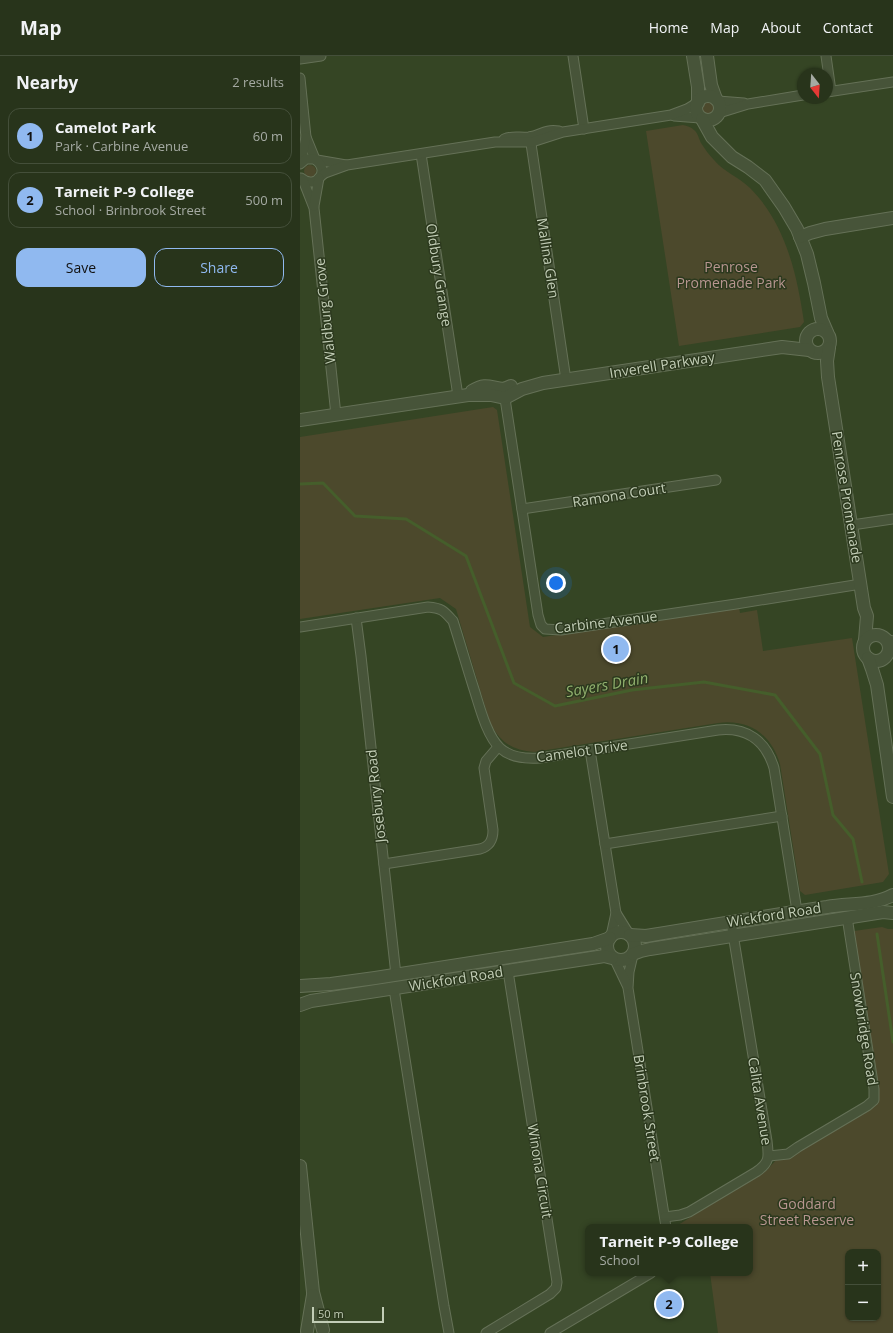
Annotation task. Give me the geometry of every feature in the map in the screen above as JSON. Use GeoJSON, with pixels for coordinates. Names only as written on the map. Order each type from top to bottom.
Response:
{"type":"FeatureCollection","features":[{"type":"Feature","properties":{"kind":"street"},"geometry":{"type":"LineString","coordinates":[[300,59],[321,56]]}},
{"type":"Feature","properties":{"kind":"street"},"geometry":{"type":"LineString","coordinates":[[573,56],[584,129]]}},
{"type":"Feature","properties":{"kind":"street"},"geometry":{"type":"LineString","coordinates":[[693,56],[698,87],[698,103],[696,109],[712,137],[732,157],[748,166],[765,180],[784,207],[800,237],[812,271],[820,318],[830,338],[829,348],[820,354],[811,351],[806,341],[817,304]]}},
{"type":"Feature","properties":{"kind":"street"},"geometry":{"type":"LineString","coordinates":[[707,56],[711,85],[720,107],[716,125],[723,147]]}},
{"type":"Feature","properties":{"kind":"street"},"geometry":{"type":"LineString","coordinates":[[826,56],[827,68]]}},
{"type":"Feature","properties":{"kind":"street"},"geometry":{"type":"LineString","coordinates":[[300,78],[306,137],[316,160],[322,167],[320,177]]}},
{"type":"Feature","properties":{"kind":"street"},"geometry":{"type":"LineString","coordinates":[[833,90],[893,82]]}},
{"type":"Feature","properties":{"kind":"street"},"geometry":{"type":"LineString","coordinates":[[671,115],[712,120],[719,114],[748,104],[797,96]]}},
{"type":"Feature","properties":{"kind":"street"},"geometry":{"type":"LineString","coordinates":[[302,179],[310,182],[315,181],[325,173],[347,165],[495,142],[510,137],[530,139],[546,130],[563,132],[671,115],[688,109],[706,97],[748,104]]}},
{"type":"Feature","properties":{"kind":"street"},"geometry":{"type":"LineString","coordinates":[[300,163],[306,137]]}},
{"type":"Feature","properties":{"kind":"street","name":"Mallina Glen"},"geometry":{"type":"LineString","coordinates":[[530,139],[566,380]]}},
{"type":"Feature","properties":{"kind":"street","name":"Oldbury Grange"},"geometry":{"type":"LineString","coordinates":[[421,154],[463,395]]}},
{"type":"Feature","properties":{"kind":"street"},"geometry":{"type":"LineString","coordinates":[[300,163],[308,158],[347,165]]}},
{"type":"Feature","properties":{"kind":"street","name":"Waldburg Grove"},"geometry":{"type":"LineString","coordinates":[[314,208],[320,177]]}},
{"type":"Feature","properties":{"kind":"street","name":"Waldburg Grove"},"geometry":{"type":"LineString","coordinates":[[302,179],[314,208],[336,415]]}},
{"type":"Feature","properties":{"kind":"street"},"geometry":{"type":"LineString","coordinates":[[800,237],[825,229],[893,218]]}},
{"type":"Feature","properties":{"kind":"street"},"geometry":{"type":"LineString","coordinates":[[808,334],[812,331],[820,329],[827,332]]}},
{"type":"Feature","properties":{"kind":"street","name":"Inverell Parkway"},"geometry":{"type":"LineString","coordinates":[[782,347],[808,334]]}},
{"type":"Feature","properties":{"kind":"street","name":"Inverell Parkway"},"geometry":{"type":"LineString","coordinates":[[504,394],[543,383],[782,347],[811,351]]}},
{"type":"Feature","properties":{"kind":"street","name":"Penrose Promenade"},"geometry":{"type":"LineString","coordinates":[[829,348],[827,361],[828,377],[867,616],[865,640]]}},
{"type":"Feature","properties":{"kind":"street","name":"Penrose Promenade"},"geometry":{"type":"LineString","coordinates":[[811,351],[828,377]]}},
{"type":"Feature","properties":{"kind":"street"},"geometry":{"type":"LineString","coordinates":[[300,420],[463,395],[504,394]]}},
{"type":"Feature","properties":{"kind":"street","name":"Carbine Avenue"},"geometry":{"type":"LineString","coordinates":[[504,394],[538,615],[543,627],[549,630],[561,630],[861,584]]}},
{"type":"Feature","properties":{"kind":"street","name":"Ramona Court"},"geometry":{"type":"LineString","coordinates":[[522,509],[716,480]]}},
{"type":"Feature","properties":{"kind":"street"},"geometry":{"type":"LineString","coordinates":[[852,525],[893,519]]}},
{"type":"Feature","properties":{"kind":"street"},"geometry":{"type":"LineString","coordinates":[[300,627],[428,607],[438,608],[445,611],[453,621],[484,721],[498,747],[486,761],[484,768],[493,830],[493,838],[489,845],[480,849],[384,864]]}},
{"type":"Feature","properties":{"kind":"street","name":"Penrose Promenade"},"geometry":{"type":"LineString","coordinates":[[867,616],[887,639]]}},
{"type":"Feature","properties":{"kind":"street","name":"Josebury Road"},"geometry":{"type":"LineString","coordinates":[[356,618],[396,975]]}},
{"type":"Feature","properties":{"kind":"street"},"geometry":{"type":"LineString","coordinates":[[877,685],[880,670],[888,653],[888,645],[887,639],[873,635],[865,640],[863,652],[868,658],[877,685],[893,797]]}},
{"type":"Feature","properties":{"kind":"street"},"geometry":{"type":"LineString","coordinates":[[868,658],[878,660],[888,653]]}},
{"type":"Feature","properties":{"kind":"street","name":"Camelot Drive"},"geometry":{"type":"LineString","coordinates":[[498,747],[511,755],[525,758],[540,758],[718,730],[728,729],[741,731],[748,734],[759,742],[770,757],[774,768],[797,911]]}},
{"type":"Feature","properties":{"kind":"street"},"geometry":{"type":"LineString","coordinates":[[590,750],[616,913],[607,950],[614,959],[625,960],[633,955],[635,950],[635,942],[616,913]]}},
{"type":"Feature","properties":{"kind":"street"},"geometry":{"type":"LineString","coordinates":[[605,844],[782,816]]}},
{"type":"Feature","properties":{"kind":"street","name":"Wickford Road"},"geometry":{"type":"LineString","coordinates":[[630,934],[646,936],[797,911],[881,901],[893,895]]}},
{"type":"Feature","properties":{"kind":"street","name":"Wickford Road"},"geometry":{"type":"LineString","coordinates":[[633,955],[650,949],[734,935],[883,912],[893,913]]}},
{"type":"Feature","properties":{"kind":"street","name":"Snowbridge Road"},"geometry":{"type":"LineString","coordinates":[[769,1156],[788,1154],[867,1106],[874,1100],[874,1089],[847,918]]}},
{"type":"Feature","properties":{"kind":"street","name":"Calita Avenue"},"geometry":{"type":"LineString","coordinates":[[665,1217],[689,1212],[765,1166],[769,1156],[731,922]]}},
{"type":"Feature","properties":{"kind":"street"},"geometry":{"type":"LineString","coordinates":[[610,937],[620,932],[630,934]]}},
{"type":"Feature","properties":{"kind":"street","name":"Wickford Road"},"geometry":{"type":"LineString","coordinates":[[300,986],[331,984],[506,958],[593,944],[610,937]]}},
{"type":"Feature","properties":{"kind":"street","name":"Brinbrook Street"},"geometry":{"type":"LineString","coordinates":[[633,955],[629,972],[628,988],[666,1224]]}},
{"type":"Feature","properties":{"kind":"street","name":"Wickford Road"},"geometry":{"type":"LineString","coordinates":[[300,1005],[311,1001],[604,956],[614,959]]}},
{"type":"Feature","properties":{"kind":"street"},"geometry":{"type":"LineString","coordinates":[[506,958],[508,971]]}},
{"type":"Feature","properties":{"kind":"street","name":"Brinbrook Street"},"geometry":{"type":"LineString","coordinates":[[614,959],[628,988]]}},
{"type":"Feature","properties":{"kind":"street","name":"Winona Circuit"},"geometry":{"type":"LineString","coordinates":[[486,1333],[550,1294],[556,1288],[557,1282],[508,971]]}},
{"type":"Feature","properties":{"kind":"street"},"geometry":{"type":"LineString","coordinates":[[394,989],[449,1333]]}},
{"type":"Feature","properties":{"kind":"street","name":"Snowbridge Road"},"geometry":{"type":"LineString","coordinates":[[768,1146],[783,1150],[798,1147]]}},
{"type":"Feature","properties":{"kind":"street"},"geometry":{"type":"LineString","coordinates":[[300,1166],[303,1227],[313,1292],[324,1332]]}},
{"type":"Feature","properties":{"kind":"street"},"geometry":{"type":"LineString","coordinates":[[550,1333],[646,1276]]}},
{"type":"Feature","properties":{"kind":"street"},"geometry":{"type":"LineString","coordinates":[[307,1332],[313,1292]]}},
{"type":"Feature","properties":{"kind":"street"},"geometry":{"type":"LineString","coordinates":[[307,1332],[313,1328],[320,1329],[324,1332]]}},
{"type":"Feature","properties":{"kind":"green space"},"geometry":{"type":"Polygon","coordinates":[[[706,102],[710,102],[714,108],[710,114],[706,114],[702,110],[702,106],[706,102]]]}},
{"type":"Feature","properties":{"kind":"green space","name":"Penrose Promenade Park"},"geometry":{"type":"Polygon","coordinates":[[[683,125],[690,127],[695,131],[701,143],[712,158],[722,168],[750,188],[773,218],[788,251],[798,286],[804,322],[800,327],[679,346],[646,131],[683,125]]]}},
{"type":"Feature","properties":{"kind":"green space"},"geometry":{"type":"Polygon","coordinates":[[[308,165],[312,165],[316,171],[312,177],[308,177],[304,173],[304,169],[308,165]]]}},
{"type":"Feature","properties":{"kind":"green space"},"geometry":{"type":"Polygon","coordinates":[[[493,407],[497,410],[530,627],[543,637],[739,607],[740,613],[757,610],[763,651],[852,638],[889,874],[883,882],[805,895],[800,891],[780,764],[771,744],[765,737],[749,726],[729,722],[718,723],[534,752],[526,751],[508,744],[498,736],[490,723],[456,609],[440,598],[300,619],[300,437],[493,407]]]}},
{"type":"Feature","properties":{"kind":"green space","name":"Goddard Street Reserve"},"geometry":{"type":"Polygon","coordinates":[[[882,927],[893,929],[893,1333],[718,1333],[710,1276],[753,1276],[753,1224],[680,1224],[767,1170],[777,1159],[872,1108],[877,1103],[879,1093],[854,931],[882,927]]]}},
{"type":"Feature","properties":{"kind":"waterway","name":"Sayers Drain"},"geometry":{"type":"LineString","coordinates":[[300,484],[323,483],[355,516],[406,519],[466,556],[514,683],[555,706],[632,690],[704,682],[775,695],[820,754],[833,815],[853,839],[862,882]]}},
{"type":"Feature","properties":{"kind":"waterway","name":"Sayers Drain"},"geometry":{"type":"LineString","coordinates":[[877,934],[893,1042]]}},
{"type":"Feature","properties":{"kind":"place","name":"Camelot Park"},"geometry":{"type":"Point","coordinates":[616,649]}},
{"type":"Feature","properties":{"kind":"place","name":"Tarneit P-9 College"},"geometry":{"type":"Point","coordinates":[669,1304]}}]}
